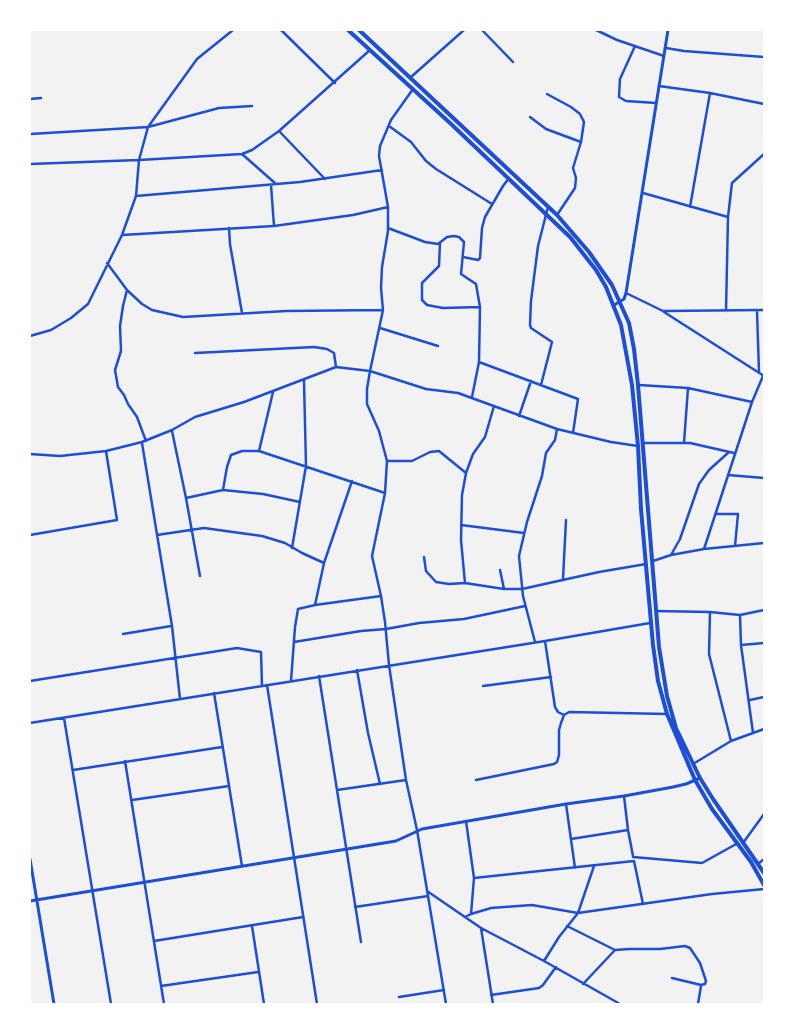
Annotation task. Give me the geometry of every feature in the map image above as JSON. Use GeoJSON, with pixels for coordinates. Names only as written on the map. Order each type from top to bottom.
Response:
{"type":"FeatureCollection","features":[{"type":"Feature","properties":{"kind":"highway"},"geometry":{"type":"LineString","coordinates":[[348,30],[509,178],[578,246],[596,270],[614,305],[626,342],[632,385],[638,446],[641,509],[658,681],[667,714],[695,780],[712,808],[738,843],[764,887]]}},
{"type":"Feature","properties":{"kind":"highway"},"geometry":{"type":"LineString","coordinates":[[359,30],[556,215],[585,246],[612,285],[629,324],[634,348],[656,611],[662,670],[667,696],[676,728],[700,778],[764,873]]}},
{"type":"Feature","properties":{"kind":"street"},"geometry":{"type":"LineString","coordinates":[[30,336],[51,330],[71,318],[88,304],[122,234],[136,196],[139,160],[148,126],[197,59],[233,30]]}},
{"type":"Feature","properties":{"kind":"street"},"geometry":{"type":"LineString","coordinates":[[281,30],[334,83]]}},
{"type":"Feature","properties":{"kind":"street"},"geometry":{"type":"LineString","coordinates":[[409,78],[464,30]]}},
{"type":"Feature","properties":{"kind":"street"},"geometry":{"type":"LineString","coordinates":[[482,30],[513,62]]}},
{"type":"Feature","properties":{"kind":"street"},"geometry":{"type":"LineString","coordinates":[[596,30],[612,38],[664,56]]}},
{"type":"Feature","properties":{"kind":"street"},"geometry":{"type":"LineString","coordinates":[[614,305],[625,297],[626,293],[668,30]]}},
{"type":"Feature","properties":{"kind":"street"},"geometry":{"type":"LineString","coordinates":[[635,46],[620,78],[619,97],[626,101],[656,103]]}},
{"type":"Feature","properties":{"kind":"street"},"geometry":{"type":"LineString","coordinates":[[666,48],[764,57]]}},
{"type":"Feature","properties":{"kind":"street"},"geometry":{"type":"LineString","coordinates":[[30,164],[242,154],[252,150],[279,131],[370,50]]}},
{"type":"Feature","properties":{"kind":"street"},"geometry":{"type":"LineString","coordinates":[[659,86],[710,92],[764,104]]}},
{"type":"Feature","properties":{"kind":"street"},"geometry":{"type":"LineString","coordinates":[[413,88],[388,126],[380,146],[379,156],[388,207],[388,228],[382,267],[383,310],[370,371],[367,404],[379,431],[387,461],[385,492],[372,556],[381,596],[406,780],[417,830],[446,1004]]}},
{"type":"Feature","properties":{"kind":"street"},"geometry":{"type":"LineString","coordinates":[[690,207],[710,92]]}},
{"type":"Feature","properties":{"kind":"street"},"geometry":{"type":"LineString","coordinates":[[547,94],[571,107],[580,114],[584,122],[581,142],[573,168],[576,178],[575,188],[556,215]]}},
{"type":"Feature","properties":{"kind":"street"},"geometry":{"type":"LineString","coordinates":[[30,99],[41,98]]}},
{"type":"Feature","properties":{"kind":"street"},"geometry":{"type":"LineString","coordinates":[[30,134],[148,126],[219,108],[252,106]]}},
{"type":"Feature","properties":{"kind":"street"},"geometry":{"type":"LineString","coordinates":[[530,117],[546,129],[581,142]]}},
{"type":"Feature","properties":{"kind":"street"},"geometry":{"type":"LineString","coordinates":[[388,126],[411,142],[426,161],[436,169],[492,204]]}},
{"type":"Feature","properties":{"kind":"street"},"geometry":{"type":"LineString","coordinates":[[279,131],[325,178]]}},
{"type":"Feature","properties":{"kind":"street"},"geometry":{"type":"LineString","coordinates":[[242,154],[276,184]]}},
{"type":"Feature","properties":{"kind":"street"},"geometry":{"type":"LineString","coordinates":[[726,311],[730,187],[748,167],[764,154]]}},
{"type":"Feature","properties":{"kind":"street"},"geometry":{"type":"LineString","coordinates":[[136,196],[271,185],[382,170]]}},
{"type":"Feature","properties":{"kind":"street"},"geometry":{"type":"LineString","coordinates":[[463,257],[478,260],[480,258],[482,228],[485,217],[509,178]]}},
{"type":"Feature","properties":{"kind":"street"},"geometry":{"type":"LineString","coordinates":[[271,185],[274,226]]}},
{"type":"Feature","properties":{"kind":"street"},"geometry":{"type":"LineString","coordinates":[[642,193],[728,217]]}},
{"type":"Feature","properties":{"kind":"street"},"geometry":{"type":"LineString","coordinates":[[122,234],[274,226],[353,215],[388,207]]}},
{"type":"Feature","properties":{"kind":"street"},"geometry":{"type":"LineString","coordinates":[[540,385],[552,342],[530,325],[534,272],[548,207]]}},
{"type":"Feature","properties":{"kind":"street"},"geometry":{"type":"LineString","coordinates":[[229,228],[242,313]]}},
{"type":"Feature","properties":{"kind":"street"},"geometry":{"type":"LineString","coordinates":[[388,228],[425,242],[440,243],[447,237],[459,237],[464,242],[461,274],[476,284],[480,307],[479,362],[472,398]]}},
{"type":"Feature","properties":{"kind":"street"},"geometry":{"type":"LineString","coordinates":[[440,243],[439,266],[422,283],[422,300],[427,305],[443,308],[480,307]]}},
{"type":"Feature","properties":{"kind":"street"},"geometry":{"type":"LineString","coordinates":[[107,263],[127,290],[142,304],[152,310],[183,318],[308,310],[383,310]]}},
{"type":"Feature","properties":{"kind":"street"},"geometry":{"type":"LineString","coordinates":[[127,290],[120,326],[121,351],[115,370],[118,387],[137,417],[146,440]]}},
{"type":"Feature","properties":{"kind":"street"},"geometry":{"type":"LineString","coordinates":[[626,293],[663,311],[764,376],[752,402],[734,453],[704,549]]}},
{"type":"Feature","properties":{"kind":"street"},"geometry":{"type":"LineString","coordinates":[[663,311],[764,310]]}},
{"type":"Feature","properties":{"kind":"street"},"geometry":{"type":"LineString","coordinates":[[757,311],[758,372]]}},
{"type":"Feature","properties":{"kind":"street"},"geometry":{"type":"LineString","coordinates":[[380,328],[438,346]]}},
{"type":"Feature","properties":{"kind":"street"},"geometry":{"type":"LineString","coordinates":[[195,353],[327,349],[334,353],[336,367]]}},
{"type":"Feature","properties":{"kind":"street"},"geometry":{"type":"LineString","coordinates":[[479,362],[578,399],[573,433]]}},
{"type":"Feature","properties":{"kind":"street"},"geometry":{"type":"LineString","coordinates":[[30,454],[60,456],[106,451],[142,442],[172,430],[196,417],[244,402],[336,367],[370,371],[426,389],[451,392],[557,429],[638,446]]}},
{"type":"Feature","properties":{"kind":"street"},"geometry":{"type":"LineString","coordinates":[[292,548],[306,466],[304,380]]}},
{"type":"Feature","properties":{"kind":"street"},"geometry":{"type":"LineString","coordinates":[[519,416],[531,381]]}},
{"type":"Feature","properties":{"kind":"street"},"geometry":{"type":"LineString","coordinates":[[638,385],[688,388],[752,402]]}},
{"type":"Feature","properties":{"kind":"street"},"geometry":{"type":"LineString","coordinates":[[684,443],[688,388]]}},
{"type":"Feature","properties":{"kind":"street"},"geometry":{"type":"LineString","coordinates":[[258,451],[273,391]]}},
{"type":"Feature","properties":{"kind":"street"},"geometry":{"type":"LineString","coordinates":[[465,583],[461,524],[462,495],[466,473],[473,454],[485,437],[494,406]]}},
{"type":"Feature","properties":{"kind":"street"},"geometry":{"type":"LineString","coordinates":[[535,642],[525,606],[519,561],[524,534],[542,476],[546,453],[555,440],[557,429]]}},
{"type":"Feature","properties":{"kind":"street"},"geometry":{"type":"LineString","coordinates":[[172,430],[200,576]]}},
{"type":"Feature","properties":{"kind":"street"},"geometry":{"type":"LineString","coordinates":[[142,442],[172,626],[180,698]]}},
{"type":"Feature","properties":{"kind":"street"},"geometry":{"type":"LineString","coordinates":[[643,444],[684,443],[734,453]]}},
{"type":"Feature","properties":{"kind":"street"},"geometry":{"type":"LineString","coordinates":[[30,535],[117,520],[106,451]]}},
{"type":"Feature","properties":{"kind":"street"},"geometry":{"type":"LineString","coordinates":[[223,490],[231,455],[242,451],[258,451],[385,492]]}},
{"type":"Feature","properties":{"kind":"street"},"geometry":{"type":"LineString","coordinates":[[387,461],[412,461],[430,452],[439,451],[466,473]]}},
{"type":"Feature","properties":{"kind":"street"},"geometry":{"type":"LineString","coordinates":[[671,555],[680,539],[699,484],[709,470],[729,452]]}},
{"type":"Feature","properties":{"kind":"street"},"geometry":{"type":"LineString","coordinates":[[728,475],[764,478]]}},
{"type":"Feature","properties":{"kind":"street"},"geometry":{"type":"LineString","coordinates":[[315,604],[324,563],[352,481]]}},
{"type":"Feature","properties":{"kind":"street"},"geometry":{"type":"LineString","coordinates":[[186,498],[223,490],[263,494],[300,502]]}},
{"type":"Feature","properties":{"kind":"street"},"geometry":{"type":"LineString","coordinates":[[716,514],[738,514],[735,546]]}},
{"type":"Feature","properties":{"kind":"street"},"geometry":{"type":"LineString","coordinates":[[563,579],[566,520]]}},
{"type":"Feature","properties":{"kind":"street"},"geometry":{"type":"LineString","coordinates":[[461,524],[524,534]]}},
{"type":"Feature","properties":{"kind":"street"},"geometry":{"type":"LineString","coordinates":[[157,535],[213,529],[272,538],[324,563]]}},
{"type":"Feature","properties":{"kind":"street"},"geometry":{"type":"LineString","coordinates":[[653,561],[671,555],[704,549],[764,543]]}},
{"type":"Feature","properties":{"kind":"street"},"geometry":{"type":"LineString","coordinates":[[424,557],[426,571],[436,582],[465,583],[504,589],[522,589],[563,579],[646,564]]}},
{"type":"Feature","properties":{"kind":"street"},"geometry":{"type":"LineString","coordinates":[[500,570],[504,589]]}},
{"type":"Feature","properties":{"kind":"street"},"geometry":{"type":"LineString","coordinates":[[291,681],[298,609],[315,604],[381,596]]}},
{"type":"Feature","properties":{"kind":"street"},"geometry":{"type":"LineString","coordinates":[[294,642],[361,631],[386,630],[419,623],[475,617],[525,606]]}},
{"type":"Feature","properties":{"kind":"street"},"geometry":{"type":"LineString","coordinates":[[656,611],[710,612],[740,615],[764,610]]}},
{"type":"Feature","properties":{"kind":"street"},"geometry":{"type":"LineString","coordinates":[[710,612],[709,654],[731,741]]}},
{"type":"Feature","properties":{"kind":"street"},"geometry":{"type":"LineString","coordinates":[[740,615],[741,645],[753,733]]}},
{"type":"Feature","properties":{"kind":"street"},"geometry":{"type":"LineString","coordinates":[[30,723],[545,641],[652,622]]}},
{"type":"Feature","properties":{"kind":"street"},"geometry":{"type":"LineString","coordinates":[[124,634],[172,626]]}},
{"type":"Feature","properties":{"kind":"street"},"geometry":{"type":"LineString","coordinates":[[545,641],[552,677],[555,707],[558,712],[564,715]]}},
{"type":"Feature","properties":{"kind":"street"},"geometry":{"type":"LineString","coordinates":[[741,645],[764,643]]}},
{"type":"Feature","properties":{"kind":"street"},"geometry":{"type":"LineString","coordinates":[[30,681],[234,648],[259,651],[261,654],[262,686]]}},
{"type":"Feature","properties":{"kind":"street"},"geometry":{"type":"LineString","coordinates":[[357,670],[380,784]]}},
{"type":"Feature","properties":{"kind":"street"},"geometry":{"type":"LineString","coordinates":[[319,676],[361,942]]}},
{"type":"Feature","properties":{"kind":"street"},"geometry":{"type":"LineString","coordinates":[[483,686],[552,677]]}},
{"type":"Feature","properties":{"kind":"street"},"geometry":{"type":"LineString","coordinates":[[266,685],[317,1004]]}},
{"type":"Feature","properties":{"kind":"street"},"geometry":{"type":"LineString","coordinates":[[214,693],[242,866]]}},
{"type":"Feature","properties":{"kind":"street"},"geometry":{"type":"LineString","coordinates":[[750,700],[764,697]]}},
{"type":"Feature","properties":{"kind":"street"},"geometry":{"type":"LineString","coordinates":[[476,780],[554,764],[559,755],[559,730],[564,715],[569,712],[667,714]]}},
{"type":"Feature","properties":{"kind":"street"},"geometry":{"type":"LineString","coordinates":[[64,718],[111,1004]]}},
{"type":"Feature","properties":{"kind":"street"},"geometry":{"type":"LineString","coordinates":[[693,764],[731,741],[764,729]]}},
{"type":"Feature","properties":{"kind":"street"},"geometry":{"type":"LineString","coordinates":[[73,770],[223,747]]}},
{"type":"Feature","properties":{"kind":"street"},"geometry":{"type":"LineString","coordinates":[[125,762],[164,1004]]}},
{"type":"Feature","properties":{"kind":"street"},"geometry":{"type":"LineString","coordinates":[[30,900],[396,841],[417,830],[680,786],[700,778]]}},
{"type":"Feature","properties":{"kind":"street"},"geometry":{"type":"LineString","coordinates":[[337,790],[406,780]]}},
{"type":"Feature","properties":{"kind":"street"},"geometry":{"type":"LineString","coordinates":[[132,800],[229,786]]}},
{"type":"Feature","properties":{"kind":"street"},"geometry":{"type":"LineString","coordinates":[[624,796],[628,830],[643,904]]}},
{"type":"Feature","properties":{"kind":"street"},"geometry":{"type":"LineString","coordinates":[[566,804],[575,868]]}},
{"type":"Feature","properties":{"kind":"street"},"geometry":{"type":"LineString","coordinates":[[744,843],[764,814]]}},
{"type":"Feature","properties":{"kind":"street"},"geometry":{"type":"LineString","coordinates":[[466,822],[474,878],[472,914]]}},
{"type":"Feature","properties":{"kind":"street"},"geometry":{"type":"LineString","coordinates":[[571,839],[628,830]]}},
{"type":"Feature","properties":{"kind":"street"},"geometry":{"type":"LineString","coordinates":[[633,857],[702,863],[738,843]]}},
{"type":"Feature","properties":{"kind":"street"},"geometry":{"type":"LineString","coordinates":[[758,864],[764,858]]}},
{"type":"Feature","properties":{"kind":"street"},"geometry":{"type":"LineString","coordinates":[[30,859],[54,1004]]}},
{"type":"Feature","properties":{"kind":"street"},"geometry":{"type":"LineString","coordinates":[[474,878],[634,861]]}},
{"type":"Feature","properties":{"kind":"street"},"geometry":{"type":"LineString","coordinates":[[544,960],[578,913],[594,865]]}},
{"type":"Feature","properties":{"kind":"street"},"geometry":{"type":"LineString","coordinates":[[465,918],[491,908],[532,905],[578,913],[764,887]]}},
{"type":"Feature","properties":{"kind":"street"},"geometry":{"type":"LineString","coordinates":[[427,891],[481,928],[544,960],[620,1004]]}},
{"type":"Feature","properties":{"kind":"street"},"geometry":{"type":"LineString","coordinates":[[355,907],[428,896]]}},
{"type":"Feature","properties":{"kind":"street"},"geometry":{"type":"LineString","coordinates":[[154,941],[303,917]]}},
{"type":"Feature","properties":{"kind":"street"},"geometry":{"type":"LineString","coordinates":[[252,926],[264,1004]]}},
{"type":"Feature","properties":{"kind":"street"},"geometry":{"type":"LineString","coordinates":[[568,926],[615,950],[660,949],[685,946],[690,948],[696,955],[702,968],[706,981],[705,984],[701,985],[672,978]]}},
{"type":"Feature","properties":{"kind":"street"},"geometry":{"type":"LineString","coordinates":[[481,928],[493,1004]]}},
{"type":"Feature","properties":{"kind":"street"},"geometry":{"type":"LineString","coordinates":[[583,984],[615,950]]}},
{"type":"Feature","properties":{"kind":"street"},"geometry":{"type":"LineString","coordinates":[[491,994],[539,988],[543,986],[556,967]]}},
{"type":"Feature","properties":{"kind":"street"},"geometry":{"type":"LineString","coordinates":[[161,986],[258,972]]}},
{"type":"Feature","properties":{"kind":"street"},"geometry":{"type":"LineString","coordinates":[[698,1004],[701,985]]}},
{"type":"Feature","properties":{"kind":"street"},"geometry":{"type":"LineString","coordinates":[[399,997],[444,990]]}}]}
